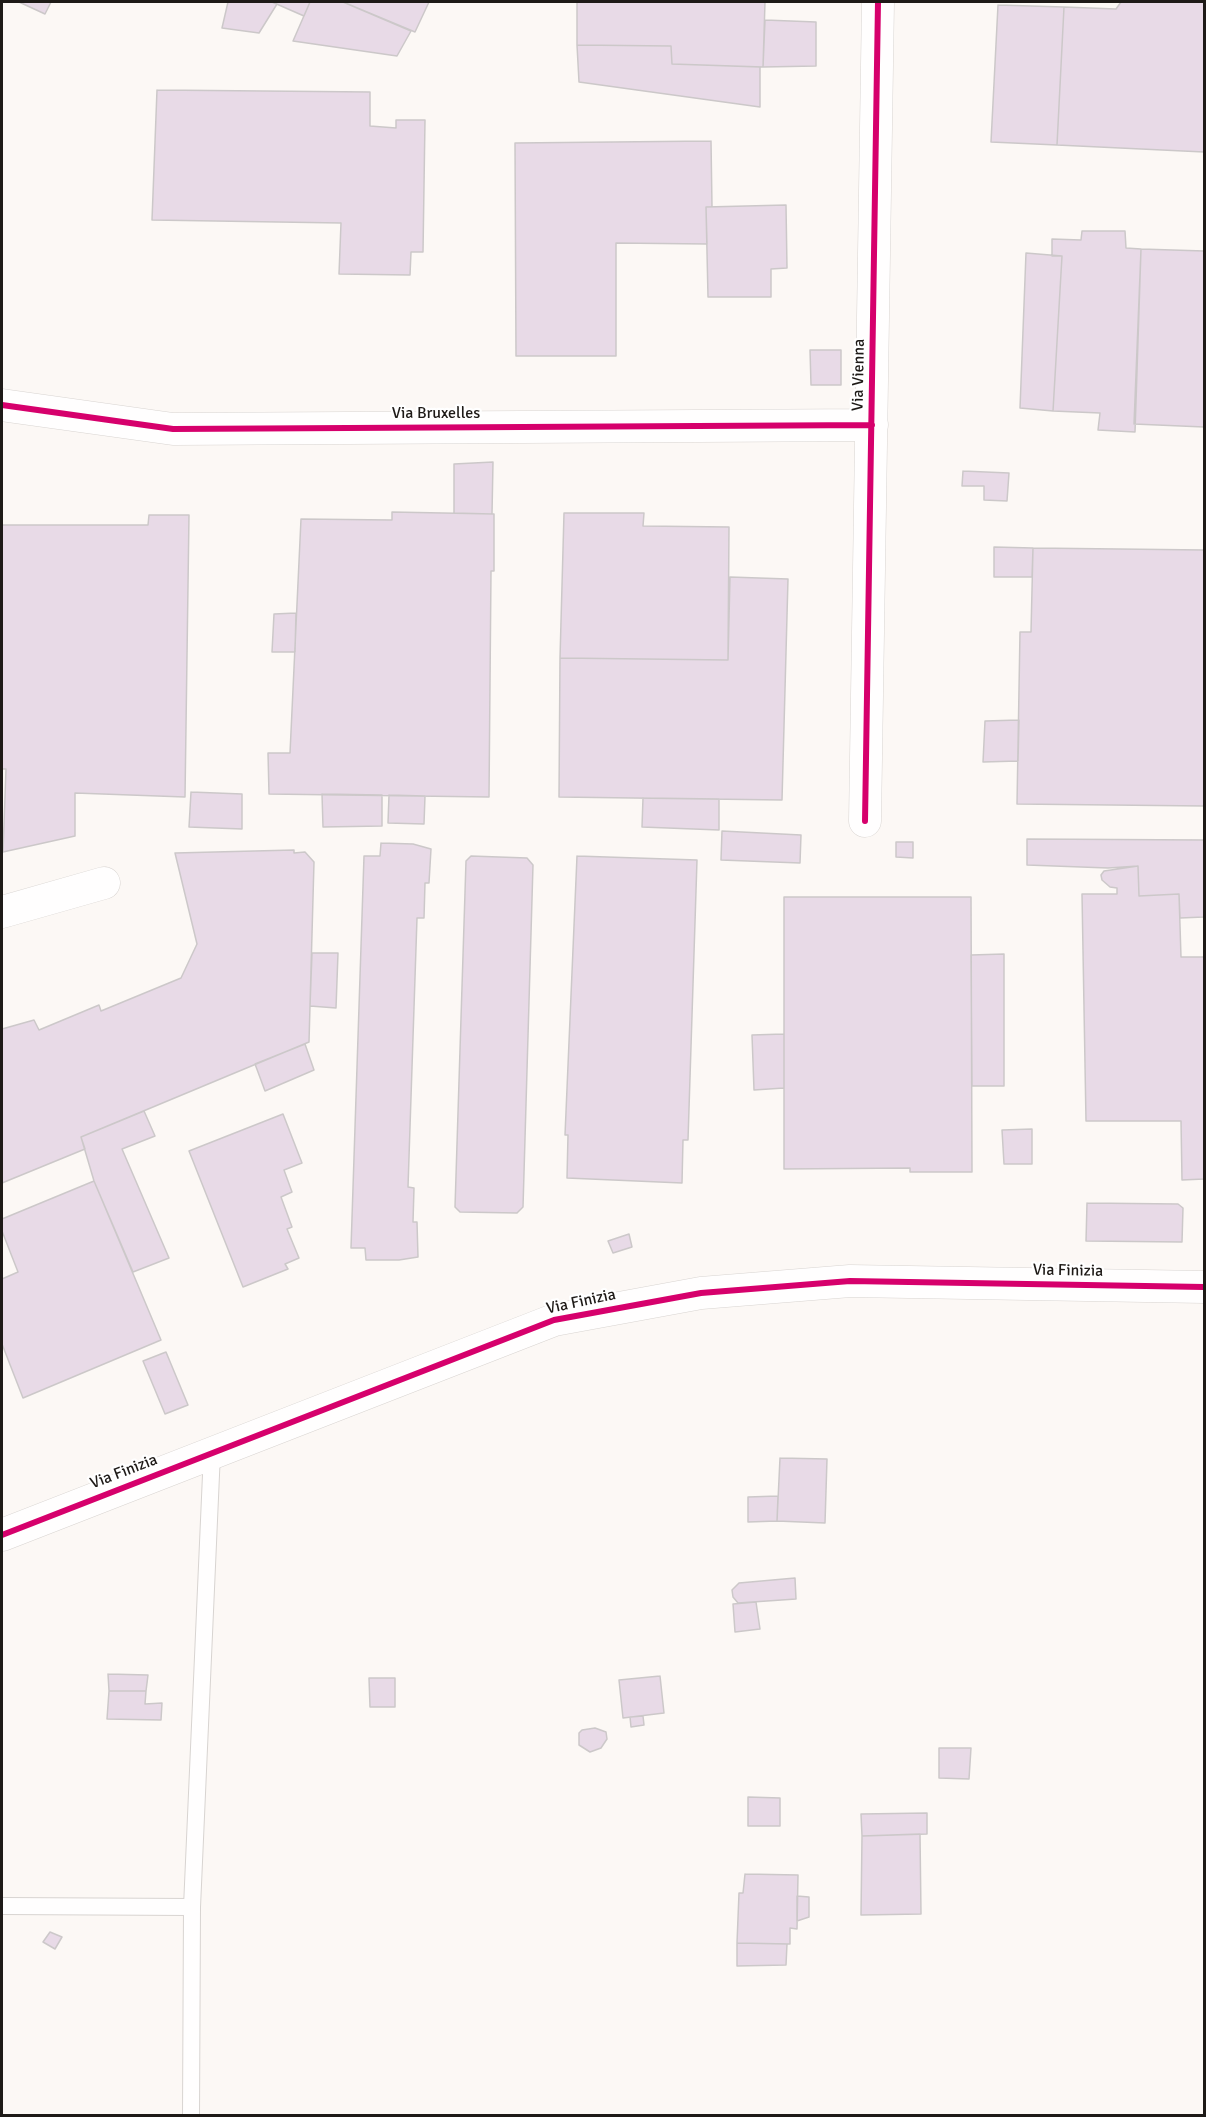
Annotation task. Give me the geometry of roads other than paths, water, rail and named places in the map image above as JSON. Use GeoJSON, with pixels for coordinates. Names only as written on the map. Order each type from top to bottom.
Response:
{"type":"FeatureCollection","features":[{"type":"Feature","properties":{"kind":"street","name":"Via Vienna"},"geometry":{"type":"LineString","coordinates":[[866,821],[878,2]]}},
{"type":"Feature","properties":{"kind":"street","name":"Via Bruxelles"},"geometry":{"type":"LineString","coordinates":[[2,405],[173,429],[872,425]]}},
{"type":"Feature","properties":{"kind":"street"},"geometry":{"type":"LineString","coordinates":[[2,912],[104,883]]}},
{"type":"Feature","properties":{"kind":"street","name":"Via Finizia"},"geometry":{"type":"LineString","coordinates":[[2,1535],[554,1320],[701,1293],[850,1281],[1204,1287]]}},
{"type":"Feature","properties":{"kind":"lane"},"geometry":{"type":"LineString","coordinates":[[191,2115],[192,1907],[212,1452]]}},
{"type":"Feature","properties":{"kind":"lane"},"geometry":{"type":"LineString","coordinates":[[2,1906],[192,1907]]}}]}
